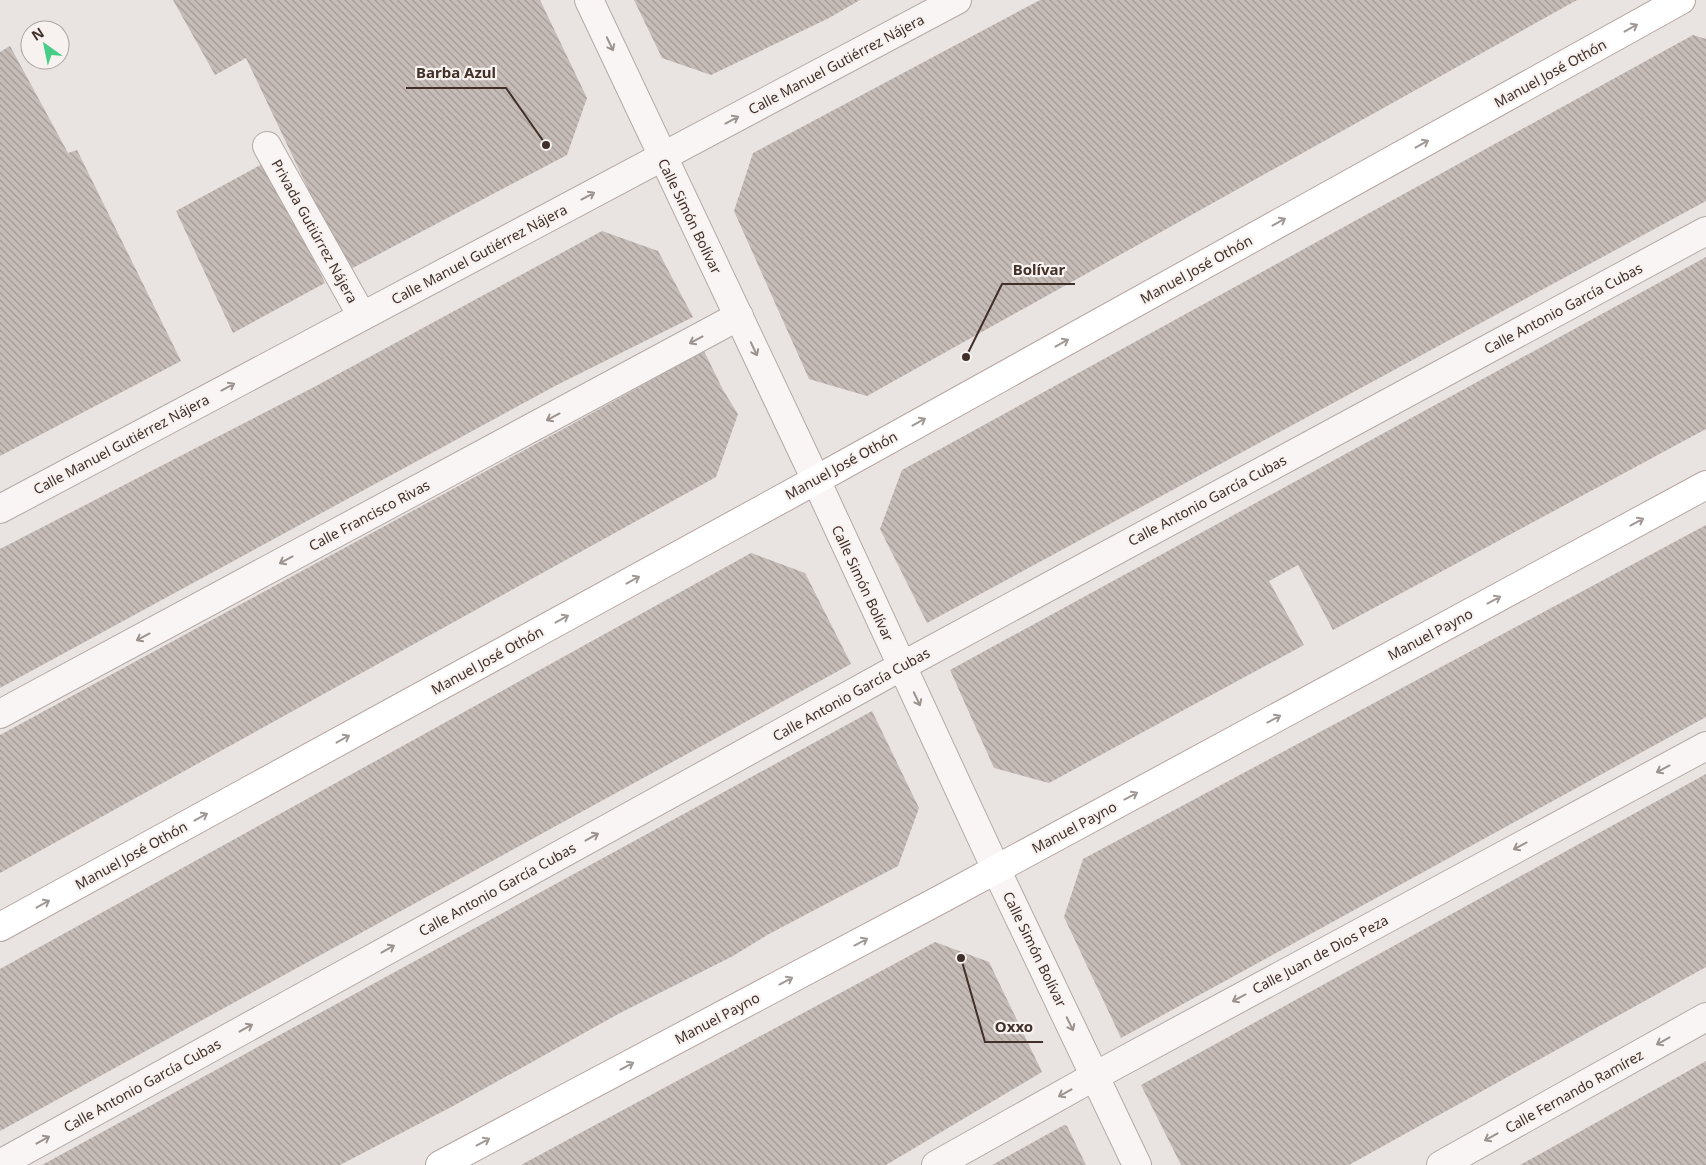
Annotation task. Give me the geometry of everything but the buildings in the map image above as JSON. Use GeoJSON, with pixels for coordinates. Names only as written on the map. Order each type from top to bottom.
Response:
{"type":"FeatureCollection","features":[{"type":"Feature","properties":{"kind":"main road","name":"Manuel José Othón"},"geometry":{"type":"LineString","coordinates":[[0,927],[816,480],[1681,0]]}},
{"type":"Feature","properties":{"kind":"main road","name":"Manuel Payno"},"geometry":{"type":"LineString","coordinates":[[440,1165],[996,869],[1706,485]]}},
{"type":"Feature","properties":{"kind":"street","name":"Calle Simón Bolívar"},"geometry":{"type":"LineString","coordinates":[[589,0],[816,480],[996,869],[1137,1165]]}},
{"type":"Feature","properties":{"kind":"street","name":"Calle Manuel Gutiérrez Nájera"},"geometry":{"type":"LineString","coordinates":[[0,509],[958,0]]}},
{"type":"Feature","properties":{"kind":"street","name":"Privada Gutiúrrez Nájera"},"geometry":{"type":"LineString","coordinates":[[267,146],[362,316]]}},
{"type":"Feature","properties":{"kind":"street","name":"Calle Antonio García Cubas"},"geometry":{"type":"LineString","coordinates":[[0,1164],[902,666],[1706,231]]}},
{"type":"Feature","properties":{"kind":"street","name":"Calle Francisco Rivas"},"geometry":{"type":"LineString","coordinates":[[0,714],[739,316]]}},
{"type":"Feature","properties":{"kind":"street","name":"Calle Juan de Dios Peza"},"geometry":{"type":"LineString","coordinates":[[936,1165],[1095,1076],[1706,746]]}},
{"type":"Feature","properties":{"kind":"street","name":"Calle Fernando Ramírez"},"geometry":{"type":"LineString","coordinates":[[1441,1165],[1706,1017]]}},
{"type":"Feature","properties":{"kind":"place","name":"Barba Azul"},"geometry":{"type":"Point","coordinates":[546,145]}},
{"type":"Feature","properties":{"kind":"place","name":"Bolívar"},"geometry":{"type":"Point","coordinates":[966,357]}},
{"type":"Feature","properties":{"kind":"place","name":"Oxxo"},"geometry":{"type":"Point","coordinates":[961,958]}}]}
